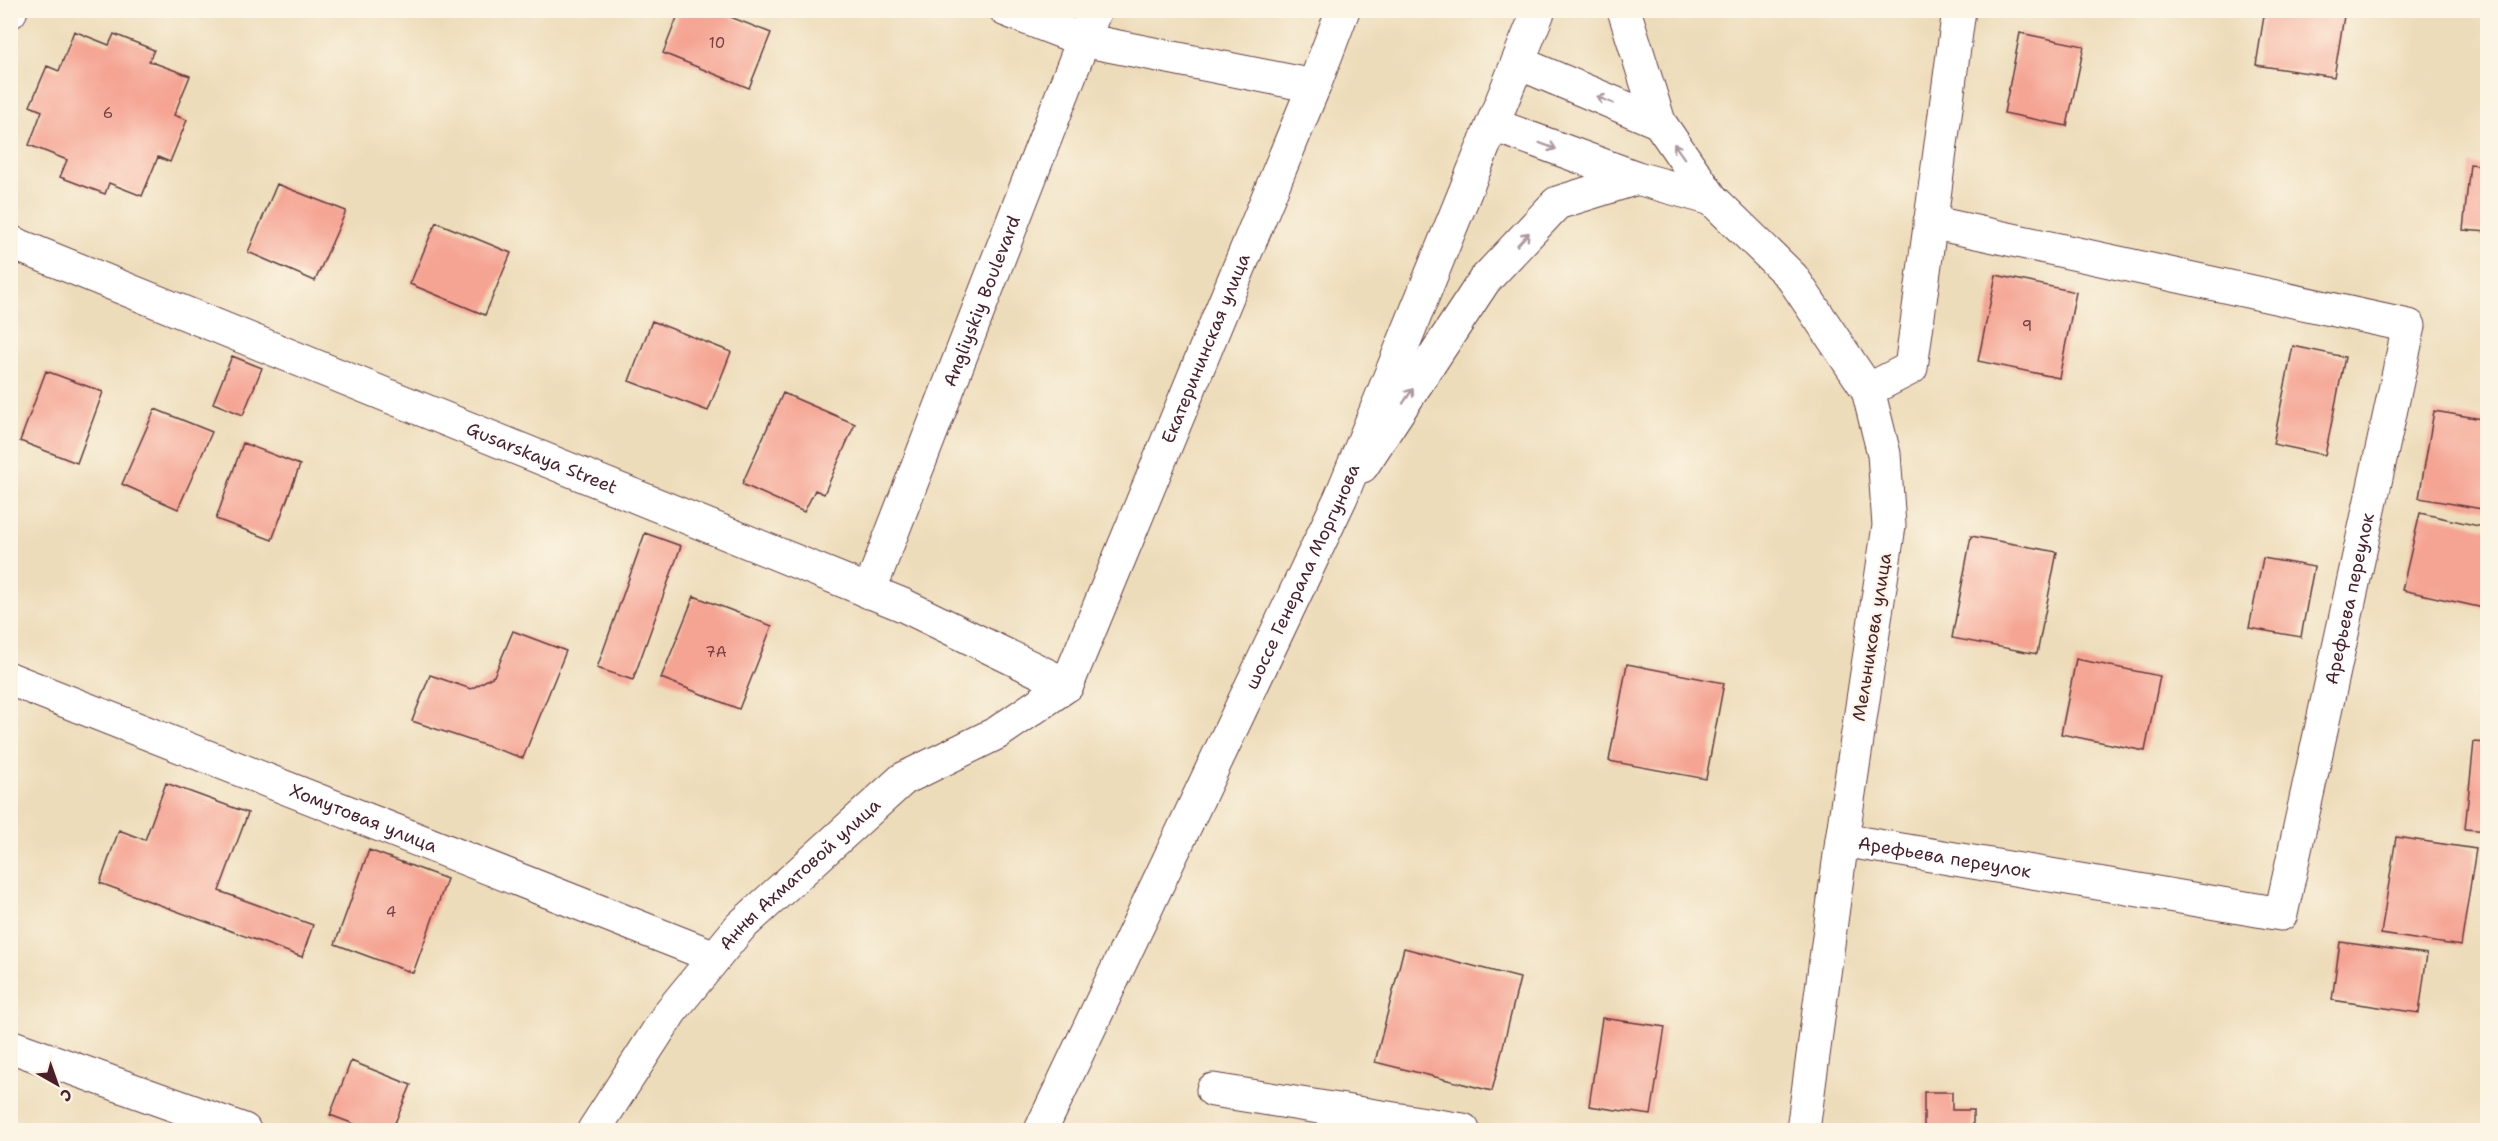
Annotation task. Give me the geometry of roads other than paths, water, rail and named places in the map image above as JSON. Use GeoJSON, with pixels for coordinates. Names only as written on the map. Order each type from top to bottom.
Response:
{"type":"FeatureCollection","features":[{"type":"Feature","properties":{"kind":"street"},"geometry":{"type":"LineString","coordinates":[[1006,10],[1083,40],[1314,86]]}},
{"type":"Feature","properties":{"kind":"street","name":"Angliyskiy Boulevard"},"geometry":{"type":"LineString","coordinates":[[869,592],[1095,10]]}},
{"type":"Feature","properties":{"kind":"street","name":"Екатерининская улица"},"geometry":{"type":"LineString","coordinates":[[1067,685],[1314,86],[1343,10]]}},
{"type":"Feature","properties":{"kind":"street","name":"шоссе Генерала Моргунова"},"geometry":{"type":"LineString","coordinates":[[1041,1131],[1341,497],[1494,126],[1539,10]]}},
{"type":"Feature","properties":{"kind":"street"},"geometry":{"type":"LineString","coordinates":[[1624,10],[1659,122]]}},
{"type":"Feature","properties":{"kind":"street"},"geometry":{"type":"LineString","coordinates":[[1868,390],[1911,368],[1959,10]]}},
{"type":"Feature","properties":{"kind":"street"},"geometry":{"type":"LineString","coordinates":[[1519,63],[1659,122]]}},
{"type":"Feature","properties":{"kind":"street","name":"Мельникова улица"},"geometry":{"type":"LineString","coordinates":[[1659,122],[1713,199],[1792,277],[1868,390],[1884,454],[1889,526],[1842,840],[1803,1131]]}},
{"type":"Feature","properties":{"kind":"street"},"geometry":{"type":"LineString","coordinates":[[1494,126],[1637,178],[1713,199]]}},
{"type":"Feature","properties":{"kind":"street"},"geometry":{"type":"LineString","coordinates":[[1341,497],[1484,281],[1508,255],[1557,203],[1637,178]]}},
{"type":"Feature","properties":{"kind":"street","name":"Арефьева переулок"},"geometry":{"type":"LineString","coordinates":[[1842,840],[2281,914],[2409,326],[1930,222]]}},
{"type":"Feature","properties":{"kind":"street","name":"Gusarskaya Street"},"geometry":{"type":"LineString","coordinates":[[10,242],[903,605],[1067,685]]}},
{"type":"Feature","properties":{"kind":"street","name":"Хомутовая улица"},"geometry":{"type":"LineString","coordinates":[[10,679],[715,957]]}},
{"type":"Feature","properties":{"kind":"street","name":"Анны Ахматовой улица"},"geometry":{"type":"LineString","coordinates":[[594,1131],[671,1011],[740,927],[903,779],[997,733],[1067,685]]}},
{"type":"Feature","properties":{"kind":"street"},"geometry":{"type":"LineString","coordinates":[[10,1046],[244,1131]]}},
{"type":"Feature","properties":{"kind":"street"},"geometry":{"type":"LineString","coordinates":[[1213,1090],[1463,1131]]}}]}
